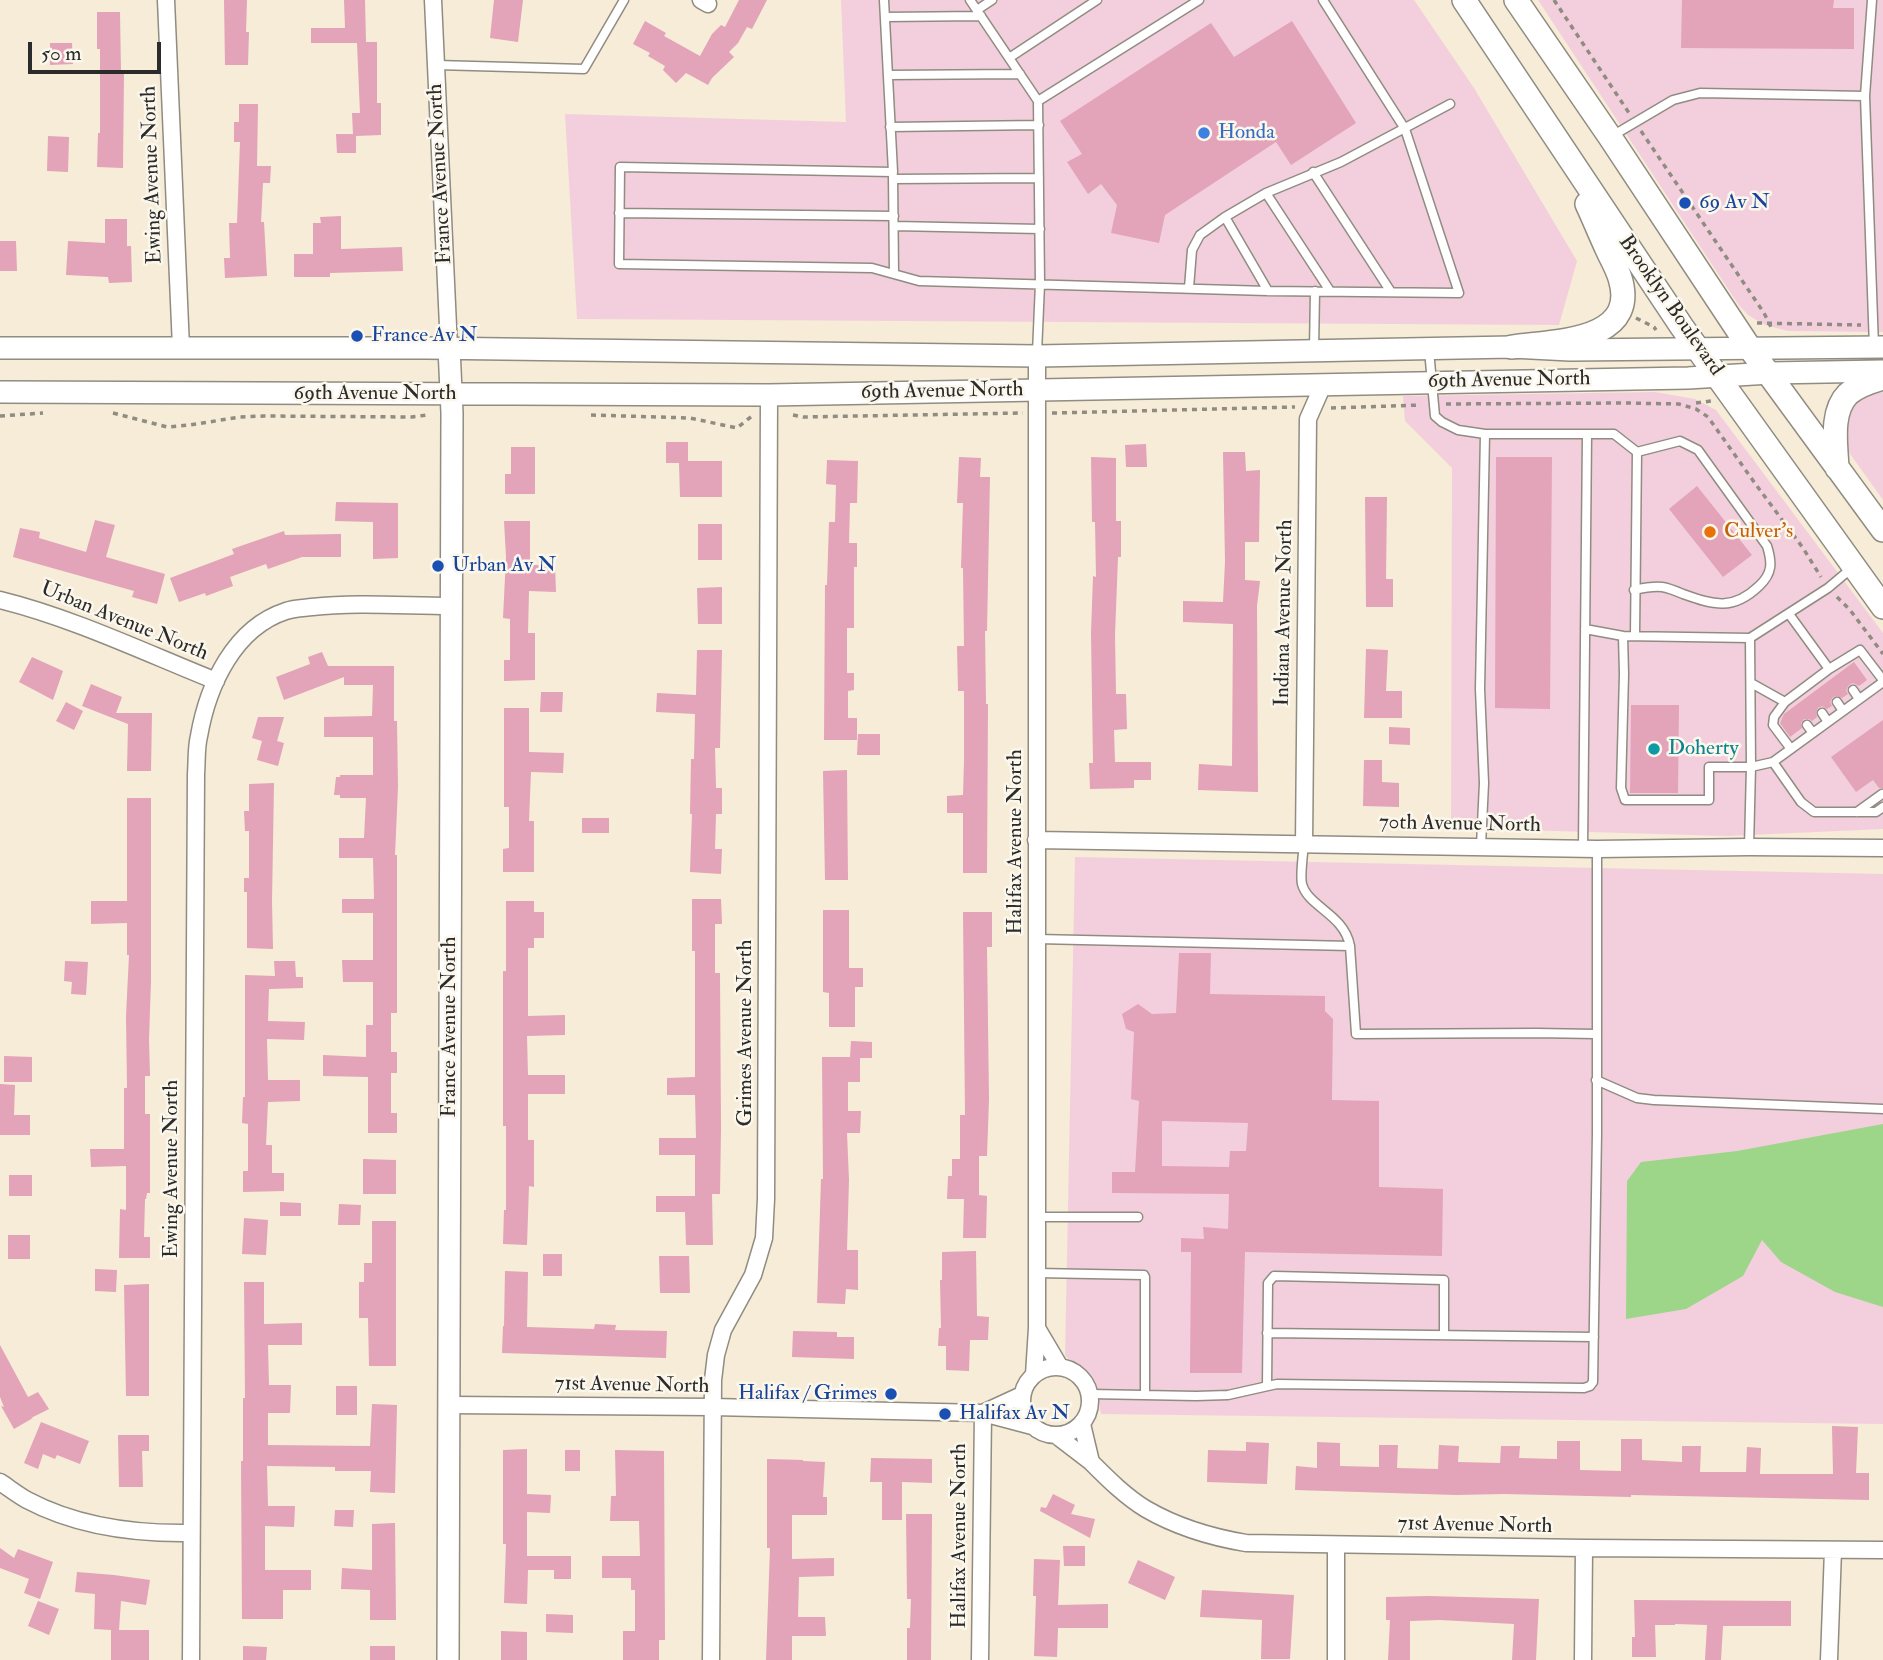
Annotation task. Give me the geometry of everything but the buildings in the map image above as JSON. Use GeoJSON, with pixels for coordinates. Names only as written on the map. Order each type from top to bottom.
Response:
{"type":"FeatureCollection","features":[{"type":"Feature","properties":{"kind":"main road","name":"Brooklyn Boulevard"},"geometry":{"type":"LineString","coordinates":[[1464,0],[1682,327],[1883,607]]}},
{"type":"Feature","properties":{"kind":"main road","name":"Brooklyn Boulevard"},"geometry":{"type":"LineString","coordinates":[[1516,0],[1749,347],[1883,530]]}},
{"type":"Feature","properties":{"kind":"main road"},"geometry":{"type":"LineString","coordinates":[[1512,347],[1596,334],[1618,316],[1622,303],[1620,278],[1563,150]]}},
{"type":"Feature","properties":{"kind":"main road"},"geometry":{"type":"LineString","coordinates":[[1837,468],[1836,428],[1839,409],[1848,394],[1883,378]]}},
{"type":"Feature","properties":{"kind":"street","name":"Ewing Avenue North"},"geometry":{"type":"LineString","coordinates":[[166,0],[181,348]]}},
{"type":"Feature","properties":{"kind":"street","name":"France Avenue North"},"geometry":{"type":"LineString","coordinates":[[433,0],[451,394],[448,1660]]}},
{"type":"Feature","properties":{"kind":"street","name":"69th Avenue North"},"geometry":{"type":"LineString","coordinates":[[0,348],[449,348],[1037,356],[1512,347],[1570,350],[1878,347]]}},
{"type":"Feature","properties":{"kind":"street","name":"Halifax Avenue North"},"geometry":{"type":"LineString","coordinates":[[1034,1375],[1037,1328],[1037,356]]}},
{"type":"Feature","properties":{"kind":"street","name":"69th Avenue North"},"geometry":{"type":"LineString","coordinates":[[0,392],[769,395],[1883,372]]}},
{"type":"Feature","properties":{"kind":"street","name":"Indiana Avenue North"},"geometry":{"type":"LineString","coordinates":[[1304,844],[1308,419],[1323,385]]}},
{"type":"Feature","properties":{"kind":"street","name":"Grimes Avenue North"},"geometry":{"type":"LineString","coordinates":[[711,1660],[712,1407],[716,1355],[723,1331],[753,1275],[764,1238],[769,395]]}},
{"type":"Feature","properties":{"kind":"street","name":"Urban Avenue North"},"geometry":{"type":"LineString","coordinates":[[0,600],[59,618],[216,681],[241,640],[262,622],[288,610],[335,605],[452,606]]}},
{"type":"Feature","properties":{"kind":"street","name":"Ewing Avenue North"},"geometry":{"type":"LineString","coordinates":[[191,1660],[196,774],[198,738],[216,681]]}},
{"type":"Feature","properties":{"kind":"street","name":"70th Avenue North"},"geometry":{"type":"LineString","coordinates":[[1036,840],[1590,848],[1883,848]]}},
{"type":"Feature","properties":{"kind":"street"},"geometry":{"type":"LineString","coordinates":[[1037,1328],[1060,1367]]}},
{"type":"Feature","properties":{"kind":"street"},"geometry":{"type":"LineString","coordinates":[[1060,1367],[1071,1370],[1086,1384],[1090,1405],[1082,1424],[1067,1434],[1057,1436],[1048,1435],[1032,1426],[1025,1417],[1022,1395],[1028,1380],[1034,1375],[1042,1370],[1060,1367]]}},
{"type":"Feature","properties":{"kind":"street","name":"71st Avenue North"},"geometry":{"type":"LineString","coordinates":[[983,1413],[1022,1395]]}},
{"type":"Feature","properties":{"kind":"street","name":"71st Avenue North"},"geometry":{"type":"LineString","coordinates":[[449,1405],[983,1413],[1032,1426]]}},
{"type":"Feature","properties":{"kind":"street","name":"Halifax Avenue North"},"geometry":{"type":"LineString","coordinates":[[980,1660],[983,1413]]}},
{"type":"Feature","properties":{"kind":"street"},"geometry":{"type":"LineString","coordinates":[[1082,1424],[1091,1462]]}},
{"type":"Feature","properties":{"kind":"street","name":"71st Avenue North"},"geometry":{"type":"LineString","coordinates":[[1057,1436],[1145,1508],[1180,1526],[1211,1537],[1246,1543],[1883,1550]]}},
{"type":"Feature","properties":{"kind":"street"},"geometry":{"type":"LineString","coordinates":[[0,1482],[27,1500],[68,1518],[111,1528],[156,1534],[191,1533]]}},
{"type":"Feature","properties":{"kind":"street"},"geometry":{"type":"LineString","coordinates":[[1335,1545],[1336,1660]]}},
{"type":"Feature","properties":{"kind":"street"},"geometry":{"type":"LineString","coordinates":[[1583,1660],[1584,1548]]}},
{"type":"Feature","properties":{"kind":"street"},"geometry":{"type":"LineString","coordinates":[[1829,1660],[1833,1550]]}},
{"type":"Feature","properties":{"kind":"lane"},"geometry":{"type":"LineString","coordinates":[[436,65],[584,69],[624,0]]}},
{"type":"Feature","properties":{"kind":"lane"},"geometry":{"type":"LineString","coordinates":[[884,0],[893,175],[894,274]]}},
{"type":"Feature","properties":{"kind":"lane"},"geometry":{"type":"LineString","coordinates":[[970,0],[1038,101],[1040,284],[1037,356]]}},
{"type":"Feature","properties":{"kind":"lane"},"geometry":{"type":"LineString","coordinates":[[884,18],[979,13],[992,0]]}},
{"type":"Feature","properties":{"kind":"lane"},"geometry":{"type":"LineString","coordinates":[[1009,58],[1097,0]]}},
{"type":"Feature","properties":{"kind":"lane"},"geometry":{"type":"LineString","coordinates":[[1038,101],[1199,0]]}},
{"type":"Feature","properties":{"kind":"lane"},"geometry":{"type":"LineString","coordinates":[[1039,178],[620,167],[619,264],[872,268],[919,281],[1268,291],[1460,293],[1405,129],[1323,0]]}},
{"type":"Feature","properties":{"kind":"lane"},"geometry":{"type":"LineString","coordinates":[[1872,0],[1865,96],[1873,324],[1878,347]]}},
{"type":"Feature","properties":{"kind":"lane"},"geometry":{"type":"LineString","coordinates":[[888,75],[1020,74]]}},
{"type":"Feature","properties":{"kind":"lane"},"geometry":{"type":"LineString","coordinates":[[1610,137],[1673,100],[1700,93],[1865,96]]}},
{"type":"Feature","properties":{"kind":"lane"},"geometry":{"type":"LineString","coordinates":[[1189,288],[1192,250],[1200,235],[1225,217],[1266,192],[1341,162],[1450,104]]}},
{"type":"Feature","properties":{"kind":"lane"},"geometry":{"type":"LineString","coordinates":[[890,127],[1039,125]]}},
{"type":"Feature","properties":{"kind":"lane"},"geometry":{"type":"LineString","coordinates":[[1313,172],[1391,292]]}},
{"type":"Feature","properties":{"kind":"lane"},"geometry":{"type":"LineString","coordinates":[[1266,192],[1329,291]]}},
{"type":"Feature","properties":{"kind":"lane"},"geometry":{"type":"LineString","coordinates":[[620,213],[894,216]]}},
{"type":"Feature","properties":{"kind":"lane"},"geometry":{"type":"LineString","coordinates":[[1225,217],[1268,291]]}},
{"type":"Feature","properties":{"kind":"lane"},"geometry":{"type":"LineString","coordinates":[[894,226],[1040,229]]}},
{"type":"Feature","properties":{"kind":"lane"},"geometry":{"type":"LineString","coordinates":[[1314,350],[1315,291]]}},
{"type":"Feature","properties":{"kind":"lane"},"geometry":{"type":"LineString","coordinates":[[1429,349],[1435,416],[1441,422],[1458,430],[1485,434],[1614,434],[1637,452]]}},
{"type":"Feature","properties":{"kind":"lane"},"geometry":{"type":"LineString","coordinates":[[1481,846],[1484,783],[1480,689],[1485,434]]}},
{"type":"Feature","properties":{"kind":"lane"},"geometry":{"type":"LineString","coordinates":[[1090,1394],[1228,1395],[1277,1384],[1584,1388],[1593,1382],[1597,1080],[1585,629],[1587,435]]}},
{"type":"Feature","properties":{"kind":"lane"},"geometry":{"type":"LineString","coordinates":[[1634,590],[1664,587],[1708,603],[1728,604],[1749,595],[1766,580],[1772,563],[1767,546],[1698,450],[1680,441],[1637,452]]}},
{"type":"Feature","properties":{"kind":"lane"},"geometry":{"type":"LineString","coordinates":[[1634,635],[1637,452]]}},
{"type":"Feature","properties":{"kind":"lane"},"geometry":{"type":"LineString","coordinates":[[1585,629],[1623,636],[1751,638],[1854,567]]}},
{"type":"Feature","properties":{"kind":"lane"},"geometry":{"type":"LineString","coordinates":[[1789,614],[1836,669]]}},
{"type":"Feature","properties":{"kind":"lane"},"geometry":{"type":"LineString","coordinates":[[1623,636],[1625,674],[1621,788],[1625,800],[1709,800],[1709,767],[1751,767],[1773,762],[1791,749],[1813,733],[1843,711],[1860,699],[1883,681],[1860,650],[1774,717],[1773,725],[1791,749]]}},
{"type":"Feature","properties":{"kind":"lane"},"geometry":{"type":"LineString","coordinates":[[1749,847],[1751,638]]}},
{"type":"Feature","properties":{"kind":"lane"},"geometry":{"type":"LineString","coordinates":[[1751,682],[1789,703]]}},
{"type":"Feature","properties":{"kind":"lane"},"geometry":{"type":"LineString","coordinates":[[1853,690],[1860,699]]}},
{"type":"Feature","properties":{"kind":"lane"},"geometry":{"type":"LineString","coordinates":[[1837,702],[1843,711]]}},
{"type":"Feature","properties":{"kind":"lane"},"geometry":{"type":"LineString","coordinates":[[1822,713],[1828,722]]}},
{"type":"Feature","properties":{"kind":"lane"},"geometry":{"type":"LineString","coordinates":[[1807,725],[1813,733]]}},
{"type":"Feature","properties":{"kind":"lane"},"geometry":{"type":"LineString","coordinates":[[1773,762],[1801,802],[1814,811],[1876,812],[1883,807]]}},
{"type":"Feature","properties":{"kind":"lane"},"geometry":{"type":"LineString","coordinates":[[1857,812],[1882,793]]}},
{"type":"Feature","properties":{"kind":"lane"},"geometry":{"type":"LineString","coordinates":[[1304,844],[1303,884],[1310,896],[1340,923],[1349,937],[1356,1034],[1596,1034]]}},
{"type":"Feature","properties":{"kind":"lane"},"geometry":{"type":"LineString","coordinates":[[1037,939],[1350,946]]}},
{"type":"Feature","properties":{"kind":"lane"},"geometry":{"type":"LineString","coordinates":[[1597,1080],[1637,1098],[1654,1100],[1883,1109]]}},
{"type":"Feature","properties":{"kind":"lane"},"geometry":{"type":"LineString","coordinates":[[1037,1217],[1138,1217]]}},
{"type":"Feature","properties":{"kind":"lane"},"geometry":{"type":"LineString","coordinates":[[1037,1273],[1144,1275],[1145,1395]]}},
{"type":"Feature","properties":{"kind":"lane"},"geometry":{"type":"LineString","coordinates":[[1267,1386],[1268,1283],[1274,1276],[1440,1278],[1445,1283],[1444,1335]]}},
{"type":"Feature","properties":{"kind":"lane"},"geometry":{"type":"LineString","coordinates":[[1267,1334],[1594,1337]]}},
{"type":"Feature","properties":{"kind":"path"},"geometry":{"type":"LineString","coordinates":[[1554,0],[1768,322],[1873,324]]}},
{"type":"Feature","properties":{"kind":"path"},"geometry":{"type":"LineString","coordinates":[[1052,413],[1301,407]]}},
{"type":"Feature","properties":{"kind":"path"},"geometry":{"type":"LineString","coordinates":[[106,411],[167,427],[240,417],[427,415]]}},
{"type":"Feature","properties":{"kind":"path"},"geometry":{"type":"LineString","coordinates":[[0,416],[48,412]]}},
{"type":"Feature","properties":{"kind":"path"},"geometry":{"type":"LineString","coordinates":[[786,414],[803,417],[1025,413]]}},
{"type":"Feature","properties":{"kind":"path"},"geometry":{"type":"LineString","coordinates":[[584,415],[690,418],[737,428],[754,415]]}},
{"type":"Feature","properties":{"kind":"path"},"geometry":{"type":"LineString","coordinates":[[1850,610],[1883,654]]}},
{"type":"Feature","properties":{"kind":"shaded area"},"geometry":{"type":"Polygon","coordinates":[[[841,0],[1414,0],[1474,88],[1577,261],[1559,325],[577,319],[565,114],[846,122],[841,0]]]}},
{"type":"Feature","properties":{"kind":"shaded area"},"geometry":{"type":"Polygon","coordinates":[[[1538,0],[1883,0],[1883,332],[1788,331],[1765,325],[1748,315],[1738,304],[1538,0]]]}},
{"type":"Feature","properties":{"kind":"shaded area"},"geometry":{"type":"Polygon","coordinates":[[[1655,392],[1695,399],[1716,410],[1883,633],[1883,829],[1727,836],[1451,828],[1452,468],[1405,421],[1403,396],[1655,392]]]}},
{"type":"Feature","properties":{"kind":"shaded area"},"geometry":{"type":"Polygon","coordinates":[[[1883,392],[1883,500],[1848,451],[1842,438],[1843,417],[1856,402],[1869,394],[1883,392]]]}},
{"type":"Feature","properties":{"kind":"shaded area"},"geometry":{"type":"Polygon","coordinates":[[[1075,857],[1883,874],[1883,1424],[1101,1414],[1093,1377],[1065,1356],[1075,857]]]}},
{"type":"Feature","properties":{"kind":"green space"},"geometry":{"type":"Polygon","coordinates":[[[1883,1124],[1883,1307],[1835,1292],[1781,1262],[1762,1240],[1743,1276],[1686,1309],[1626,1319],[1627,1181],[1641,1162],[1737,1151],[1883,1124]]]}},
{"type":"Feature","properties":{"kind":"place","name":"Honda"},"geometry":{"type":"Point","coordinates":[1204,133]}},
{"type":"Feature","properties":{"kind":"place","name":"69 Av N"},"geometry":{"type":"Point","coordinates":[1685,203]}},
{"type":"Feature","properties":{"kind":"place","name":"France Av N"},"geometry":{"type":"Point","coordinates":[357,336]}},
{"type":"Feature","properties":{"kind":"place","name":"Culver's"},"geometry":{"type":"Point","coordinates":[1710,532]}},
{"type":"Feature","properties":{"kind":"place","name":"Urban Av N"},"geometry":{"type":"Point","coordinates":[438,566]}},
{"type":"Feature","properties":{"kind":"place","name":"Doherty"},"geometry":{"type":"Point","coordinates":[1654,749]}},
{"type":"Feature","properties":{"kind":"place","name":"Halifax / Grimes"},"geometry":{"type":"Point","coordinates":[891,1394]}},
{"type":"Feature","properties":{"kind":"place","name":"Halifax Av N"},"geometry":{"type":"Point","coordinates":[945,1414]}}]}
